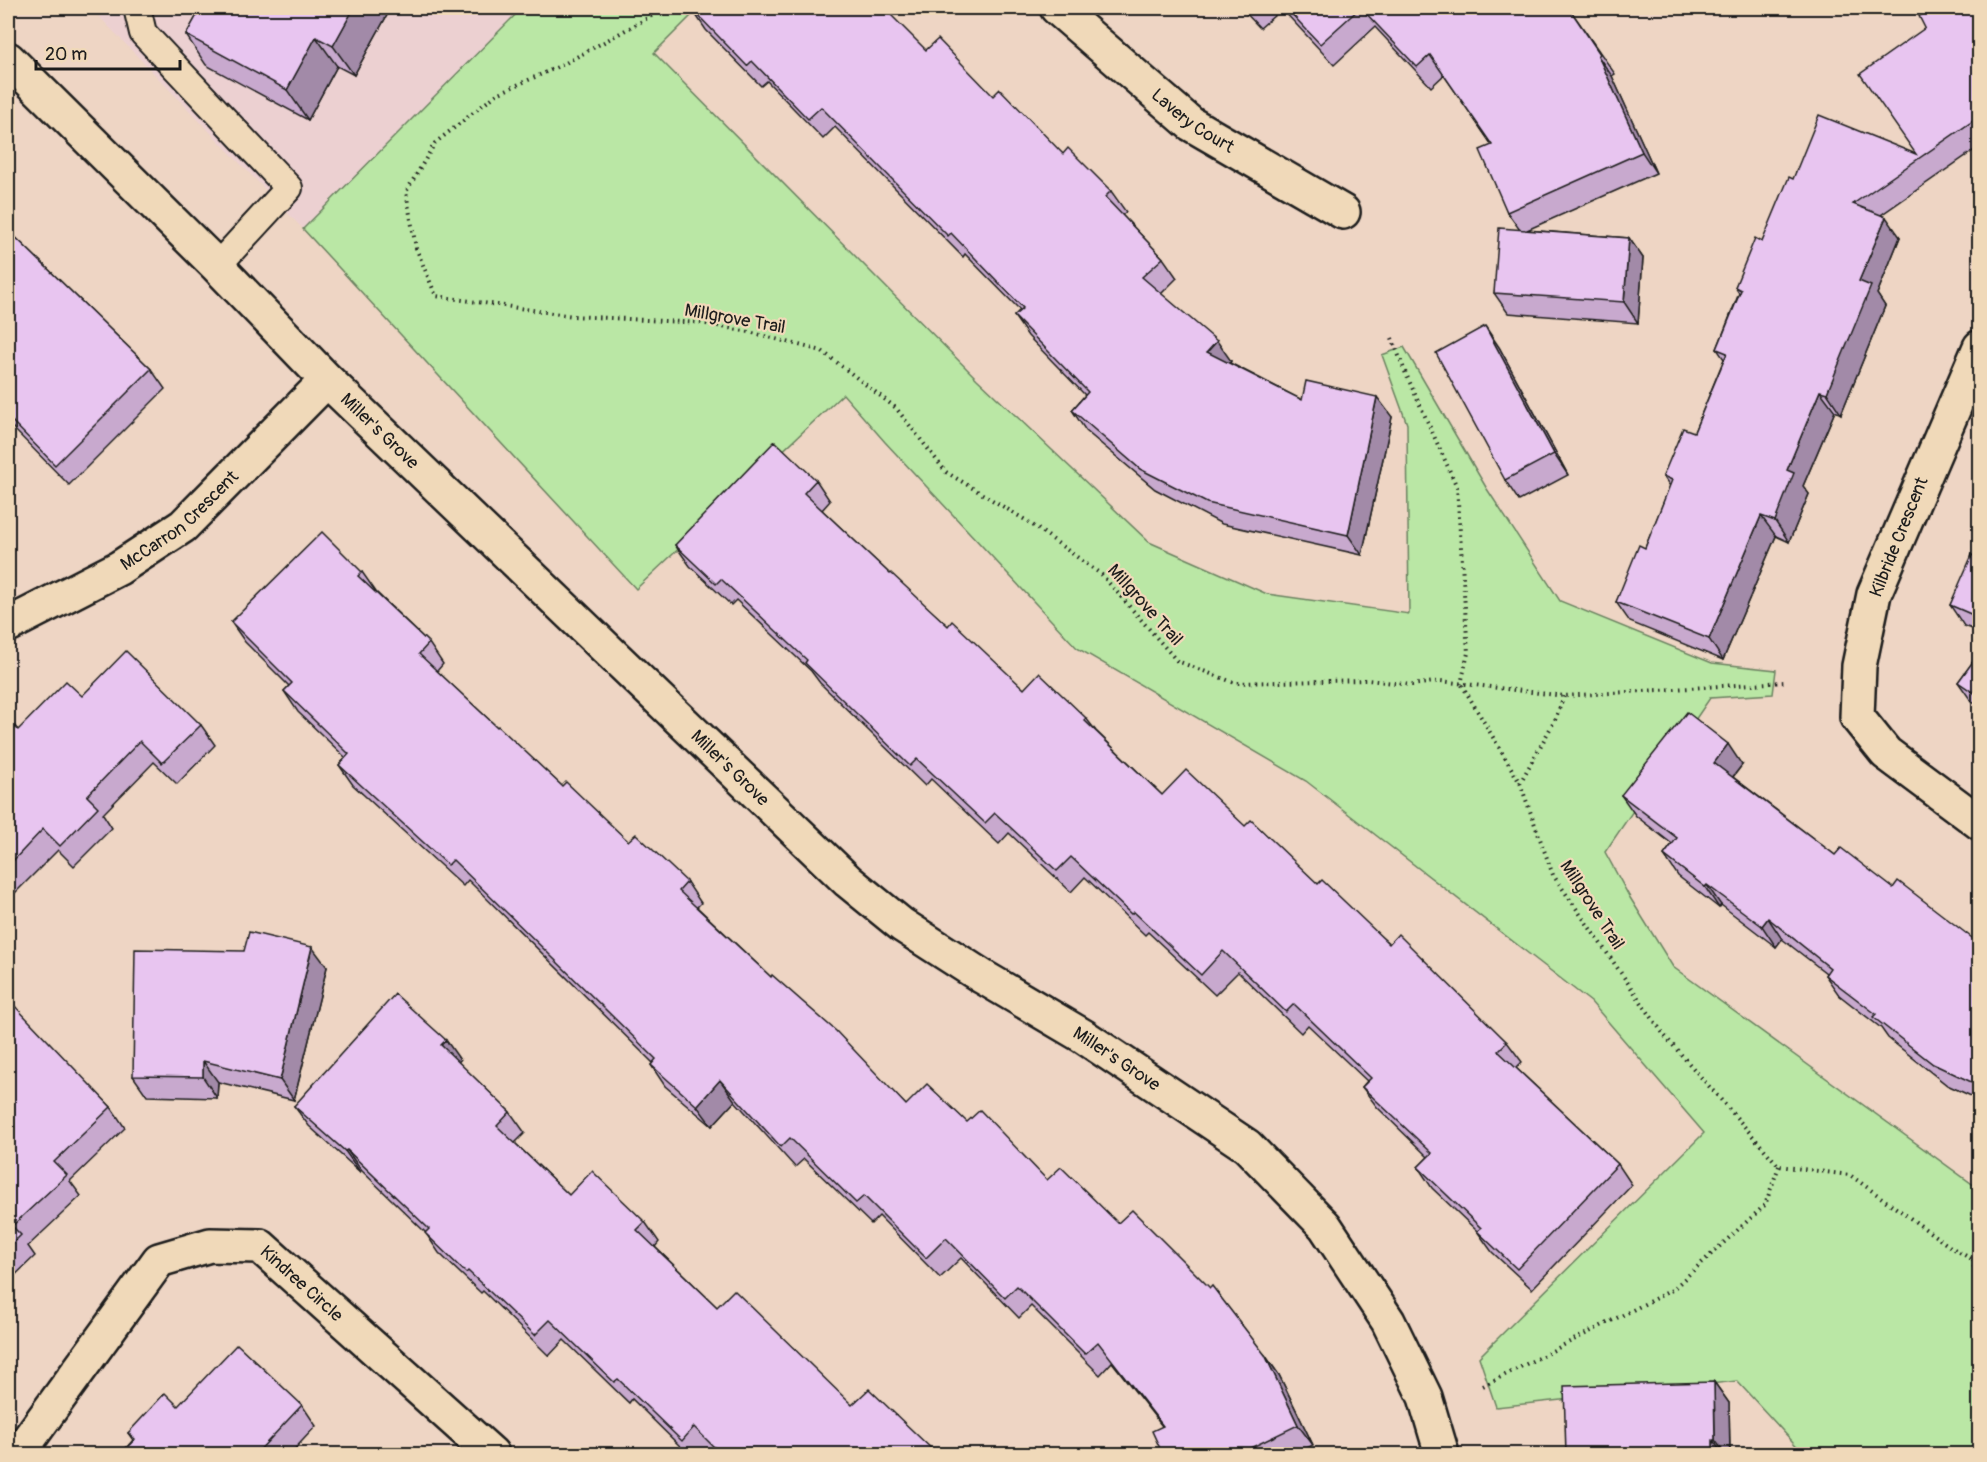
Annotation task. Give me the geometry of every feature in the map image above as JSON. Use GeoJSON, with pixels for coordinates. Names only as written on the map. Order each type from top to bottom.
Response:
{"type":"FeatureCollection","features":[{"type":"Feature","properties":{"kind":"street","name":"Lavery Court"},"geometry":{"type":"LineString","coordinates":[[1057,8],[1191,124],[1343,212]]}},
{"type":"Feature","properties":{"kind":"street","name":"Miller's Grove"},"geometry":{"type":"LineString","coordinates":[[8,58],[217,266],[327,380],[848,881],[902,925],[983,977],[1083,1036],[1247,1146],[1325,1226],[1388,1321],[1425,1397],[1442,1455]]}},
{"type":"Feature","properties":{"kind":"street","name":"Kilbride Crescent"},"geometry":{"type":"LineString","coordinates":[[1980,347],[1874,594],[1859,666],[1857,717],[1886,753],[1980,823]]}},
{"type":"Feature","properties":{"kind":"street","name":"McCarron Crescent"},"geometry":{"type":"LineString","coordinates":[[8,626],[119,568],[183,526],[327,380]]}},
{"type":"Feature","properties":{"kind":"street","name":"Kindree Circle"},"geometry":{"type":"LineString","coordinates":[[18,1455],[159,1260],[210,1245],[260,1246],[492,1455]]}},
{"type":"Feature","properties":{"kind":"lane"},"geometry":{"type":"LineString","coordinates":[[140,8],[138,12],[142,33],[289,188],[217,266]]}},
{"type":"Feature","properties":{"kind":"path","name":"Millgrove Trail"},"geometry":{"type":"LineString","coordinates":[[662,8],[562,65],[497,94],[435,143],[406,192],[416,248],[436,297],[573,316],[701,323],[749,332],[822,351],[896,408],[946,472],[1027,521],[1102,575],[1177,661],[1236,683],[1368,680],[1412,685],[1441,681],[1461,684],[1520,783],[1552,875],[1664,1035],[1779,1166]]}},
{"type":"Feature","properties":{"kind":"path"},"geometry":{"type":"LineString","coordinates":[[1392,338],[1457,487],[1468,653],[1461,684],[1564,696],[1784,682]]}},
{"type":"Feature","properties":{"kind":"path"},"geometry":{"type":"LineString","coordinates":[[1520,783],[1556,720],[1564,696]]}},
{"type":"Feature","properties":{"kind":"path"},"geometry":{"type":"LineString","coordinates":[[1483,1386],[1672,1290],[1765,1205],[1779,1166],[1851,1175],[1949,1246],[1980,1263]]}},
{"type":"Feature","properties":{"kind":"path"},"geometry":{"type":"LineString","coordinates":[[1973,1260],[1980,1314]]}},
{"type":"Feature","properties":{"kind":"shaded area"},"geometry":{"type":"Polygon","coordinates":[[[91,8],[522,8],[303,229],[91,8]]]}},
{"type":"Feature","properties":{"kind":"green space"},"geometry":{"type":"Polygon","coordinates":[[[522,8],[699,8],[654,53],[977,379],[1149,542],[1267,594],[1409,614],[1407,424],[1382,355],[1404,347],[1487,489],[1560,601],[1712,663],[1776,670],[1773,694],[1710,698],[1605,852],[1673,967],[1979,1189],[1979,1454],[1804,1454],[1737,1381],[1496,1407],[1479,1357],[1704,1133],[1591,1002],[1306,781],[1077,648],[843,394],[636,589],[303,229],[522,8]]]}},
{"type":"Feature","properties":{"kind":"building"},"geometry":{"type":"Polygon","coordinates":[[[201,8],[354,8],[333,46],[316,37],[287,90],[186,35],[201,8]]]}},
{"type":"Feature","properties":{"kind":"building"},"geometry":{"type":"Polygon","coordinates":[[[884,8],[926,50],[938,39],[993,96],[1000,89],[1063,154],[1068,148],[1111,191],[1105,197],[1163,258],[1142,277],[1217,341],[1207,352],[1302,400],[1306,381],[1377,397],[1348,535],[1207,503],[1140,469],[1072,410],[1088,392],[1014,316],[1023,308],[951,233],[948,236],[821,107],[808,119],[752,61],[747,66],[692,9],[884,8]]]}},
{"type":"Feature","properties":{"kind":"building"},"geometry":{"type":"Polygon","coordinates":[[[1286,8],[1360,8],[1320,44],[1286,8]]]}},
{"type":"Feature","properties":{"kind":"building"},"geometry":{"type":"Polygon","coordinates":[[[1361,8],[1569,8],[1600,54],[1598,56],[1642,152],[1507,212],[1480,150],[1492,145],[1430,55],[1417,67],[1361,8]]]}},
{"type":"Feature","properties":{"kind":"building"},"geometry":{"type":"Polygon","coordinates":[[[1936,8],[1980,8],[1980,116],[1853,204],[1886,217],[1859,281],[1871,286],[1827,393],[1820,391],[1787,470],[1794,473],[1775,521],[1761,516],[1709,639],[1616,602],[1639,545],[1645,548],[1672,480],[1663,476],[1683,428],[1694,432],[1727,353],[1717,349],[1741,290],[1735,287],[1755,238],[1762,242],[1789,177],[1793,179],[1819,115],[1916,154],[1860,74],[1925,28],[1919,16],[1936,8]]]}},
{"type":"Feature","properties":{"kind":"building"},"geometry":{"type":"Polygon","coordinates":[[[1499,228],[1629,238],[1624,302],[1494,293],[1499,228]]]}},
{"type":"Feature","properties":{"kind":"building"},"geometry":{"type":"Polygon","coordinates":[[[8,230],[151,369],[55,465],[8,417],[8,230]]]}},
{"type":"Feature","properties":{"kind":"building"},"geometry":{"type":"Polygon","coordinates":[[[1485,326],[1554,454],[1505,480],[1436,353],[1485,326]]]}},
{"type":"Feature","properties":{"kind":"building"},"geometry":{"type":"Polygon","coordinates":[[[775,441],[816,480],[804,493],[948,626],[952,621],[1024,689],[1039,673],[1162,795],[1186,770],[1245,826],[1251,820],[1318,884],[1322,880],[1389,944],[1398,934],[1507,1042],[1498,1051],[1618,1164],[1517,1269],[1477,1231],[1481,1228],[1418,1167],[1432,1153],[1362,1087],[1371,1078],[1294,1004],[1286,1012],[1223,951],[1201,975],[1134,912],[1131,914],[1071,857],[1057,871],[995,813],[985,823],[917,759],[910,766],[805,663],[807,660],[721,579],[716,584],[675,545],[775,441]]]}},
{"type":"Feature","properties":{"kind":"building"},"geometry":{"type":"Polygon","coordinates":[[[322,532],[362,572],[358,576],[429,643],[419,654],[562,786],[566,782],[628,841],[636,834],[687,882],[679,891],[771,977],[772,975],[836,1031],[906,1105],[927,1084],[967,1122],[980,1110],[1047,1180],[1061,1167],[1118,1223],[1132,1210],[1210,1288],[1212,1286],[1265,1355],[1298,1425],[1236,1455],[1163,1455],[1152,1431],[1163,1426],[1098,1342],[1085,1354],[1017,1286],[1005,1298],[946,1238],[926,1258],[864,1196],[856,1203],[790,1138],[781,1147],[720,1080],[697,1106],[651,1065],[656,1059],[453,860],[448,865],[339,765],[349,754],[284,691],[292,683],[231,622],[322,532]]]}},
{"type":"Feature","properties":{"kind":"building"},"geometry":{"type":"Polygon","coordinates":[[[1980,552],[1980,618],[1950,605],[1972,555],[1977,557],[1980,552]]]}},
{"type":"Feature","properties":{"kind":"building"},"geometry":{"type":"Polygon","coordinates":[[[126,651],[201,725],[162,763],[140,741],[87,796],[98,807],[60,846],[43,829],[8,866],[8,719],[18,730],[66,681],[82,696],[126,651]]]}},
{"type":"Feature","properties":{"kind":"building"},"geometry":{"type":"Polygon","coordinates":[[[1980,652],[1980,697],[1958,682],[1980,652]]]}},
{"type":"Feature","properties":{"kind":"building"},"geometry":{"type":"Polygon","coordinates":[[[1687,712],[1728,744],[1714,763],[1835,855],[1841,848],[1893,888],[1898,881],[1980,944],[1980,1086],[1933,1064],[1873,1017],[1876,1014],[1825,975],[1830,968],[1768,918],[1762,926],[1707,885],[1705,887],[1664,855],[1677,838],[1621,795],[1687,712]]]}},
{"type":"Feature","properties":{"kind":"building"},"geometry":{"type":"Polygon","coordinates":[[[249,932],[312,947],[280,1080],[203,1061],[203,1077],[133,1076],[135,949],[244,951],[249,932]]]}},
{"type":"Feature","properties":{"kind":"building"},"geometry":{"type":"Polygon","coordinates":[[[395,994],[446,1040],[441,1045],[510,1112],[497,1126],[569,1195],[592,1171],[645,1222],[637,1230],[717,1307],[734,1290],[852,1405],[869,1389],[937,1454],[942,1449],[949,1455],[722,1455],[694,1427],[682,1441],[618,1379],[614,1382],[550,1320],[535,1335],[425,1233],[429,1229],[347,1150],[345,1151],[294,1106],[395,994]]]}},
{"type":"Feature","properties":{"kind":"building"},"geometry":{"type":"Polygon","coordinates":[[[10,1001],[111,1107],[54,1162],[67,1175],[12,1226],[21,1235],[8,1248],[8,1003],[10,1001]]]}},
{"type":"Feature","properties":{"kind":"building"},"geometry":{"type":"Polygon","coordinates":[[[237,1344],[302,1405],[255,1455],[120,1455],[135,1439],[128,1433],[165,1393],[178,1406],[237,1344]]]}},
{"type":"Feature","properties":{"kind":"building"},"geometry":{"type":"Polygon","coordinates":[[[1714,1382],[1713,1455],[1566,1455],[1564,1386],[1714,1382]]]}}]}
